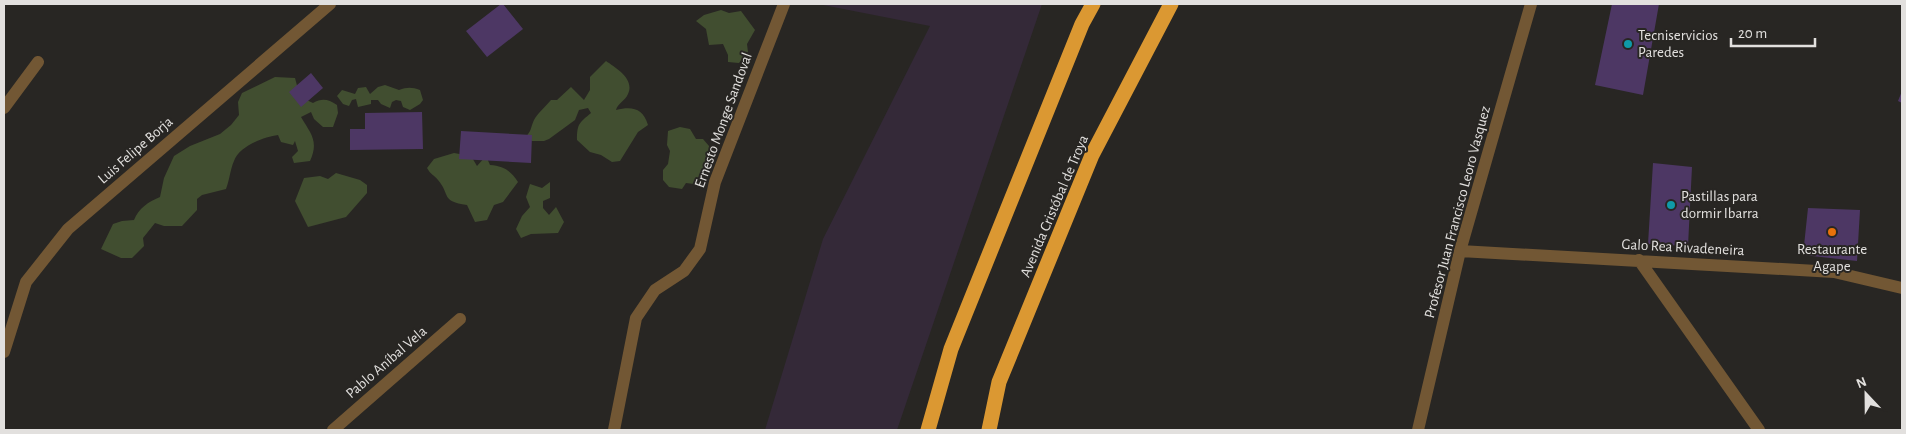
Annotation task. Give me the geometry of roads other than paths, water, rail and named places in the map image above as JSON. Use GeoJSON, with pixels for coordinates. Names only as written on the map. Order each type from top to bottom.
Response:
{"type":"FeatureCollection","features":[{"type":"Feature","properties":{"kind":"highway"},"geometry":{"type":"LineString","coordinates":[[928,430],[951,349],[1082,24],[1093,4]]}},
{"type":"Feature","properties":{"kind":"highway","name":"Avenida Cristóbal de Troya"},"geometry":{"type":"LineString","coordinates":[[989,430],[999,382],[1092,156],[1170,4]]}},
{"type":"Feature","properties":{"kind":"street","name":"Luis Felipe Borja"},"geometry":{"type":"LineString","coordinates":[[4,352],[26,282],[68,229],[330,4]]}},
{"type":"Feature","properties":{"kind":"street","name":"Ernesto Monge Sandoval"},"geometry":{"type":"LineString","coordinates":[[614,430],[636,318],[655,290],[684,271],[700,249],[715,182],[784,4]]}},
{"type":"Feature","properties":{"kind":"street","name":"Profesor Juan Francisco Leoro Vasquez"},"geometry":{"type":"LineString","coordinates":[[1418,430],[1460,251],[1531,4]]}},
{"type":"Feature","properties":{"kind":"street"},"geometry":{"type":"LineString","coordinates":[[4,108],[38,62]]}},
{"type":"Feature","properties":{"kind":"street","name":"Galo Rea Rivadeneira"},"geometry":{"type":"LineString","coordinates":[[1460,251],[1834,272],[1902,288]]}},
{"type":"Feature","properties":{"kind":"street"},"geometry":{"type":"LineString","coordinates":[[1639,260],[1759,430]]}},
{"type":"Feature","properties":{"kind":"street","name":"Pablo Aníbal Vela"},"geometry":{"type":"LineString","coordinates":[[332,430],[460,319]]}},
{"type":"Feature","properties":{"kind":"place","name":"Tecniservicios Paredes"},"geometry":{"type":"Point","coordinates":[1628,44]}},
{"type":"Feature","properties":{"kind":"place","name":"Pastillas para dormir Ibarra"},"geometry":{"type":"Point","coordinates":[1671,205]}},
{"type":"Feature","properties":{"kind":"place","name":"Restaurante Agape"},"geometry":{"type":"Point","coordinates":[1832,232]}}]}
